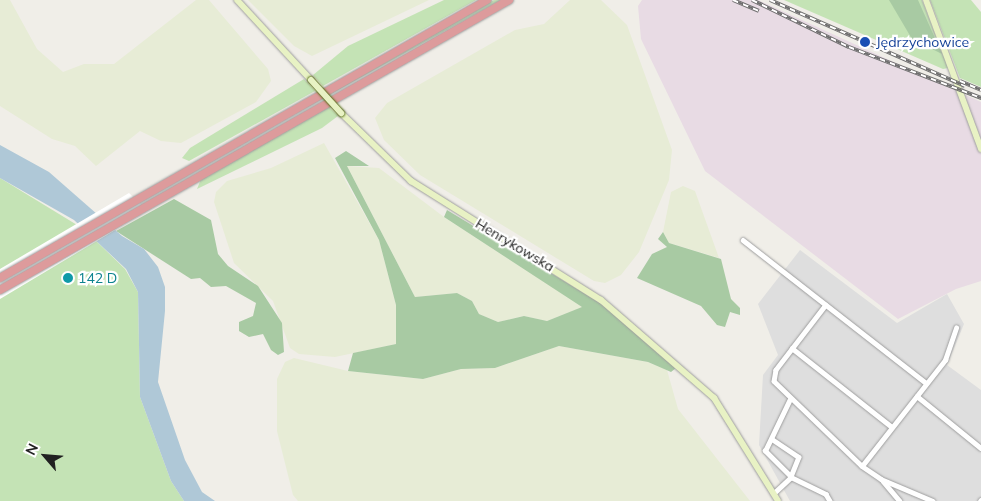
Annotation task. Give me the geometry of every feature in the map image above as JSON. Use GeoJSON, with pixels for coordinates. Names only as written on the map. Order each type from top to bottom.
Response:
{"type":"FeatureCollection","features":[{"type":"Feature","properties":{"kind":"highway"},"geometry":{"type":"LineString","coordinates":[[0,278],[135,198],[488,0]]}},
{"type":"Feature","properties":{"kind":"highway"},"geometry":{"type":"LineString","coordinates":[[0,290],[142,206],[509,0]]}},
{"type":"Feature","properties":{"kind":"main road","name":"Henrykowska"},"geometry":{"type":"LineString","coordinates":[[238,0],[341,113],[411,181],[601,300],[714,398],[778,501]]}},
{"type":"Feature","properties":{"kind":"main road"},"geometry":{"type":"LineString","coordinates":[[926,0],[981,149]]}},
{"type":"Feature","properties":{"kind":"street"},"geometry":{"type":"LineString","coordinates":[[743,240],[926,383]]}},
{"type":"Feature","properties":{"kind":"street"},"geometry":{"type":"LineString","coordinates":[[826,305],[792,348],[773,378],[790,399],[862,466],[881,479],[933,501]]}},
{"type":"Feature","properties":{"kind":"street"},"geometry":{"type":"LineString","coordinates":[[862,466],[945,360],[956,328]]}},
{"type":"Feature","properties":{"kind":"street"},"geometry":{"type":"LineString","coordinates":[[792,348],[892,427]]}},
{"type":"Feature","properties":{"kind":"street"},"geometry":{"type":"LineString","coordinates":[[916,396],[981,448]]}},
{"type":"Feature","properties":{"kind":"street"},"geometry":{"type":"LineString","coordinates":[[790,399],[765,454],[791,477],[826,494],[830,501]]}},
{"type":"Feature","properties":{"kind":"street"},"geometry":{"type":"LineString","coordinates":[[772,439],[797,453],[798,462],[791,477],[774,493]]}},
{"type":"Feature","properties":{"kind":"street"},"geometry":{"type":"LineString","coordinates":[[881,479],[900,501]]}},
{"type":"Feature","properties":{"kind":"shaded area"},"geometry":{"type":"Polygon","coordinates":[[[642,0],[758,0],[981,102],[981,281],[956,289],[898,319],[705,171],[641,39],[638,6],[642,0]]]}},
{"type":"Feature","properties":{"kind":"shaded area"},"geometry":{"type":"Polygon","coordinates":[[[800,250],[897,323],[947,294],[964,324],[947,365],[981,390],[981,501],[790,501],[759,445],[763,375],[778,355],[758,304],[800,250]]]}},
{"type":"Feature","properties":{"kind":"green space"},"geometry":{"type":"Polygon","coordinates":[[[0,0],[10,0],[37,49],[63,72],[84,64],[114,64],[196,0],[209,0],[268,69],[271,81],[256,102],[181,143],[161,141],[140,131],[96,166],[75,146],[52,139],[0,106],[0,0]]]}},
{"type":"Feature","properties":{"kind":"green space"},"geometry":{"type":"Polygon","coordinates":[[[248,0],[429,0],[312,56],[294,46],[248,0]]]}},
{"type":"Feature","properties":{"kind":"green space"},"geometry":{"type":"Polygon","coordinates":[[[444,0],[476,0],[323,86],[313,75],[348,46],[444,0]]]}},
{"type":"Feature","properties":{"kind":"green space"},"geometry":{"type":"Polygon","coordinates":[[[494,0],[501,0],[137,201],[155,190],[494,0]]]}},
{"type":"Feature","properties":{"kind":"green space"},"geometry":{"type":"Polygon","coordinates":[[[570,0],[601,0],[627,25],[672,150],[669,180],[639,252],[621,275],[605,283],[594,281],[420,175],[384,140],[375,118],[387,103],[515,30],[544,24],[570,0]]]}},
{"type":"Feature","properties":{"kind":"green space"},"geometry":{"type":"Polygon","coordinates":[[[784,0],[922,0],[948,68],[943,69],[784,0]]]}},
{"type":"Feature","properties":{"kind":"green space"},"geometry":{"type":"Polygon","coordinates":[[[889,0],[918,0],[942,54],[912,39],[889,0]]]}},
{"type":"Feature","properties":{"kind":"green space"},"geometry":{"type":"Polygon","coordinates":[[[930,0],[971,0],[981,12],[981,87],[960,78],[930,0]]]}},
{"type":"Feature","properties":{"kind":"green space"},"geometry":{"type":"Polygon","coordinates":[[[304,79],[315,91],[189,161],[182,158],[190,148],[304,79]]]}},
{"type":"Feature","properties":{"kind":"green space"},"geometry":{"type":"Polygon","coordinates":[[[329,107],[338,116],[322,128],[197,189],[201,179],[329,107]]]}},
{"type":"Feature","properties":{"kind":"green space"},"geometry":{"type":"Polygon","coordinates":[[[324,143],[379,240],[396,305],[396,344],[335,357],[299,354],[290,348],[273,301],[234,263],[214,202],[216,192],[227,181],[271,168],[324,143]]]}},
{"type":"Feature","properties":{"kind":"green space"},"geometry":{"type":"Polygon","coordinates":[[[346,151],[369,166],[347,166],[415,297],[457,293],[472,301],[479,314],[498,322],[524,316],[547,321],[582,307],[444,217],[447,210],[600,303],[676,368],[671,372],[648,362],[559,346],[495,368],[461,369],[423,379],[348,371],[353,353],[396,344],[396,305],[379,240],[335,158],[346,151]]]}},
{"type":"Feature","properties":{"kind":"green space"},"geometry":{"type":"Polygon","coordinates":[[[347,166],[379,168],[444,217],[583,307],[547,321],[524,316],[498,322],[479,314],[472,301],[457,293],[415,297],[347,166]]]}},
{"type":"Feature","properties":{"kind":"green space"},"geometry":{"type":"Polygon","coordinates":[[[0,178],[82,228],[0,278],[0,178]]]}},
{"type":"Feature","properties":{"kind":"green space"},"geometry":{"type":"Polygon","coordinates":[[[683,186],[695,191],[719,258],[669,243],[663,232],[671,192],[683,186]]]}},
{"type":"Feature","properties":{"kind":"green space"},"geometry":{"type":"Polygon","coordinates":[[[174,199],[211,220],[218,254],[228,266],[258,286],[282,323],[284,352],[278,355],[271,350],[263,334],[249,337],[239,331],[239,322],[253,316],[256,303],[226,286],[211,287],[200,278],[191,279],[116,231],[174,199]]]}},
{"type":"Feature","properties":{"kind":"green space"},"geometry":{"type":"Polygon","coordinates":[[[663,232],[669,243],[721,259],[731,299],[740,308],[740,315],[730,312],[725,327],[717,325],[701,306],[637,278],[652,254],[667,247],[658,239],[663,232]]]}},
{"type":"Feature","properties":{"kind":"green space"},"geometry":{"type":"Polygon","coordinates":[[[91,236],[125,269],[138,292],[140,397],[171,481],[184,501],[0,501],[0,291],[91,236]]]}},
{"type":"Feature","properties":{"kind":"green space"},"geometry":{"type":"Polygon","coordinates":[[[559,346],[648,362],[667,370],[678,409],[750,501],[298,501],[293,495],[277,431],[277,379],[285,362],[294,358],[348,371],[423,379],[461,369],[495,368],[559,346]]]}},
{"type":"Feature","properties":{"kind":"water"},"geometry":{"type":"Polygon","coordinates":[[[0,145],[49,172],[122,236],[144,249],[158,267],[165,287],[165,311],[158,382],[185,460],[202,492],[215,501],[184,501],[171,481],[140,397],[138,292],[126,269],[74,220],[0,178],[0,145]]]}},
{"type":"Feature","properties":{"kind":"pier"},"geometry":{"type":"Polygon","coordinates":[[[129,193],[147,211],[0,299],[0,269],[129,193]]]}},
{"type":"Feature","properties":{"kind":"railway"},"geometry":{"type":"LineString","coordinates":[[733,0],[759,11]]}},
{"type":"Feature","properties":{"kind":"railway"},"geometry":{"type":"LineString","coordinates":[[752,0],[849,47],[981,98]]}},
{"type":"Feature","properties":{"kind":"railway"},"geometry":{"type":"LineString","coordinates":[[770,0],[965,86]]}},
{"type":"Feature","properties":{"kind":"railway"},"geometry":{"type":"LineString","coordinates":[[960,81],[981,90]]}},
{"type":"Feature","properties":{"kind":"place","name":"Jędrzychowice"},"geometry":{"type":"Point","coordinates":[865,42]}},
{"type":"Feature","properties":{"kind":"place","name":"142 D"},"geometry":{"type":"Point","coordinates":[68,278]}}]}
